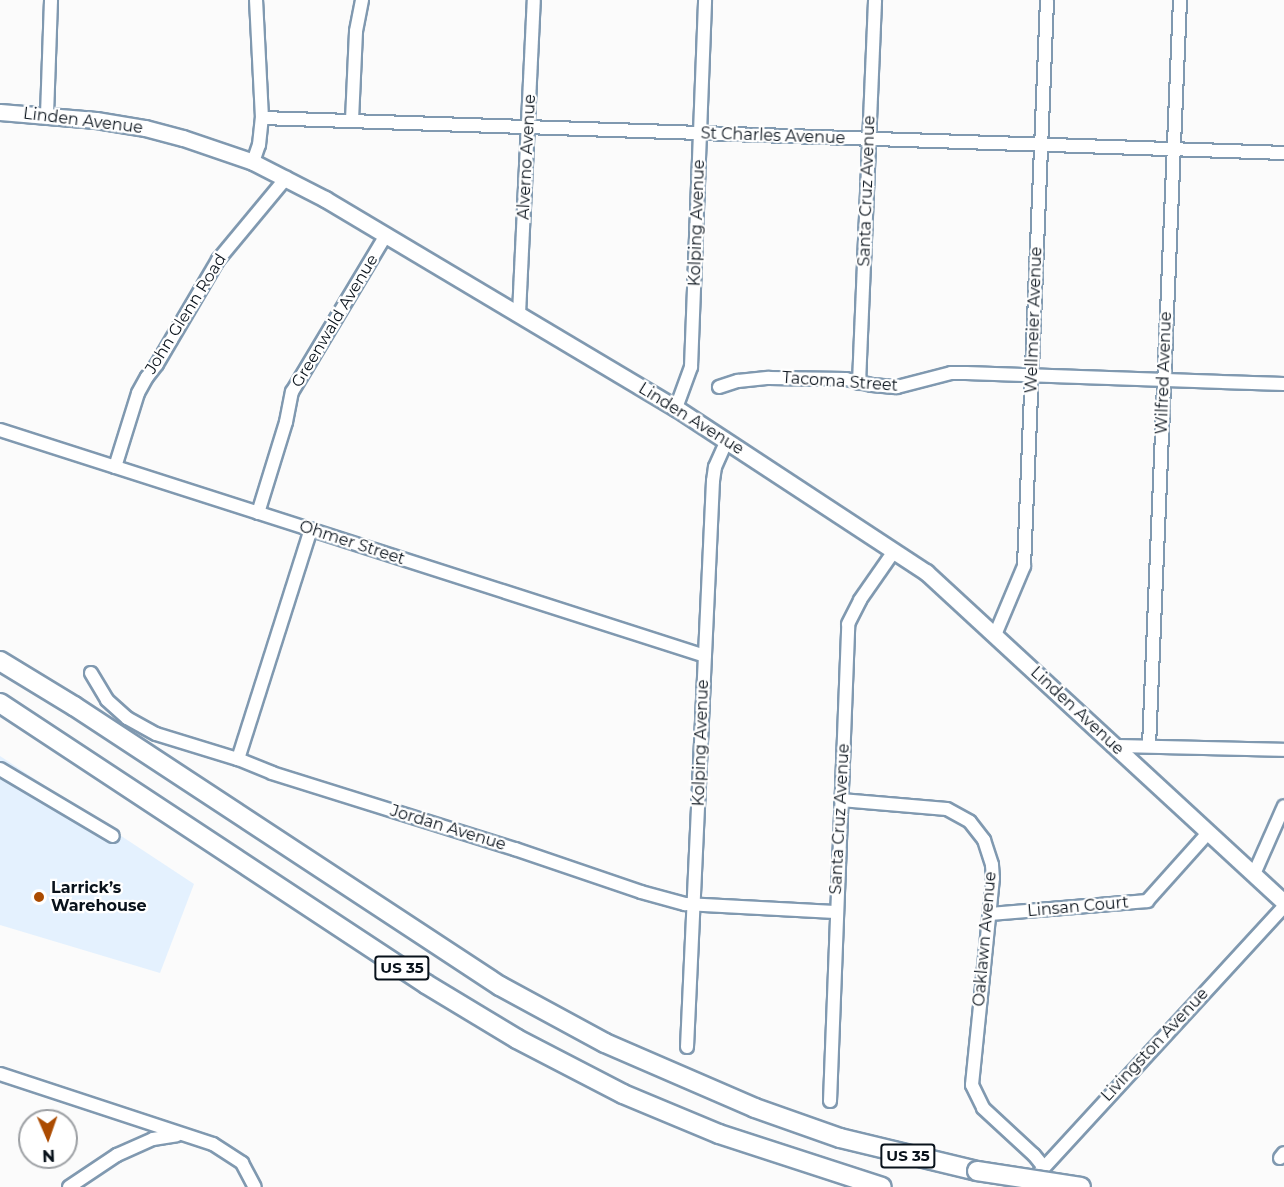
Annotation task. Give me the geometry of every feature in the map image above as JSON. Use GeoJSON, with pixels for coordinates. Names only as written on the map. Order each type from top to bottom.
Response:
{"type":"FeatureCollection","features":[{"type":"Feature","properties":{"kind":"highway","name":"US 35"},"geometry":{"type":"LineString","coordinates":[[0,659],[500,986],[605,1043],[755,1108],[840,1138],[977,1171],[1081,1187]]}},
{"type":"Feature","properties":{"kind":"highway","name":"US 35"},"geometry":{"type":"LineString","coordinates":[[0,703],[426,984],[517,1038],[623,1094],[719,1134],[882,1187]]}},
{"type":"Feature","properties":{"kind":"highway"},"geometry":{"type":"LineString","coordinates":[[0,714],[54,739]]}},
{"type":"Feature","properties":{"kind":"main road","name":"Linden Avenue"},"geometry":{"type":"LineString","coordinates":[[0,112],[96,120],[170,134],[253,162],[286,178],[386,235],[676,408],[926,572],[1284,904]]}},
{"type":"Feature","properties":{"kind":"street"},"geometry":{"type":"LineString","coordinates":[[47,115],[51,0]]}},
{"type":"Feature","properties":{"kind":"street"},"geometry":{"type":"LineString","coordinates":[[253,162],[262,118],[256,0]]}},
{"type":"Feature","properties":{"kind":"street"},"geometry":{"type":"LineString","coordinates":[[352,120],[356,31],[362,0]]}},
{"type":"Feature","properties":{"kind":"street","name":"Alverno Avenue"},"geometry":{"type":"LineString","coordinates":[[519,314],[534,0]]}},
{"type":"Feature","properties":{"kind":"street","name":"Kolping Avenue"},"geometry":{"type":"LineString","coordinates":[[676,408],[692,366],[705,0]]}},
{"type":"Feature","properties":{"kind":"street","name":"Santa Cruz Avenue"},"geometry":{"type":"LineString","coordinates":[[860,383],[875,0]]}},
{"type":"Feature","properties":{"kind":"street","name":"Wellmeier Avenue"},"geometry":{"type":"LineString","coordinates":[[996,635],[1024,566],[1047,0]]}},
{"type":"Feature","properties":{"kind":"street","name":"Wilfred Avenue"},"geometry":{"type":"LineString","coordinates":[[1149,746],[1180,0]]}},
{"type":"Feature","properties":{"kind":"street","name":"St Charles Avenue"},"geometry":{"type":"LineString","coordinates":[[262,118],[1284,153]]}},
{"type":"Feature","properties":{"kind":"street","name":"John Glenn Road"},"geometry":{"type":"LineString","coordinates":[[115,467],[138,393],[147,377],[157,364],[218,260],[286,178]]}},
{"type":"Feature","properties":{"kind":"street","name":"Greenwald Avenue"},"geometry":{"type":"LineString","coordinates":[[258,513],[286,422],[292,392],[386,235]]}},
{"type":"Feature","properties":{"kind":"street","name":"Tacoma Street"},"geometry":{"type":"LineString","coordinates":[[719,387],[738,381],[769,378],[846,379],[897,387],[951,373],[1284,384]]}},
{"type":"Feature","properties":{"kind":"street","name":"Ohmer Street"},"geometry":{"type":"LineString","coordinates":[[0,430],[705,656]]}},
{"type":"Feature","properties":{"kind":"street","name":"Kolping Avenue"},"geometry":{"type":"LineString","coordinates":[[687,1047],[713,481],[715,467],[726,442]]}},
{"type":"Feature","properties":{"kind":"street"},"geometry":{"type":"LineString","coordinates":[[238,759],[310,529]]}},
{"type":"Feature","properties":{"kind":"street","name":"Santa Cruz Avenue"},"geometry":{"type":"LineString","coordinates":[[830,1101],[848,624],[860,600],[894,551]]}},
{"type":"Feature","properties":{"kind":"street","name":"Jordan Avenue"},"geometry":{"type":"LineString","coordinates":[[92,673],[102,696],[141,727],[175,741],[238,759],[272,773],[515,849],[641,892],[695,904],[836,912]]}},
{"type":"Feature","properties":{"kind":"street"},"geometry":{"type":"LineString","coordinates":[[1113,746],[1284,750]]}},
{"type":"Feature","properties":{"kind":"street"},"geometry":{"type":"LineString","coordinates":[[0,769],[113,837]]}},
{"type":"Feature","properties":{"kind":"street","name":"Oaklawn Avenue"},"geometry":{"type":"LineString","coordinates":[[841,800],[934,806],[947,809],[970,822],[984,840],[992,865],[990,914],[972,1085],[983,1108],[1034,1155],[1042,1166]]}},
{"type":"Feature","properties":{"kind":"street"},"geometry":{"type":"LineString","coordinates":[[1254,874],[1284,806]]}},
{"type":"Feature","properties":{"kind":"street","name":"Linsan Court"},"geometry":{"type":"LineString","coordinates":[[990,914],[1147,901],[1208,832]]}},
{"type":"Feature","properties":{"kind":"street","name":"Livingston Avenue"},"geometry":{"type":"LineString","coordinates":[[1032,1187],[1042,1166],[1284,904]]}},
{"type":"Feature","properties":{"kind":"street"},"geometry":{"type":"LineString","coordinates":[[0,1074],[213,1144],[237,1159],[255,1187]]}},
{"type":"Feature","properties":{"kind":"street"},"geometry":{"type":"LineString","coordinates":[[69,1187],[117,1155],[159,1137],[183,1135]]}},
{"type":"Feature","properties":{"kind":"shaded area"},"geometry":{"type":"Polygon","coordinates":[[[0,756],[194,884],[160,973],[0,925],[0,756]]]}},
{"type":"Feature","properties":{"kind":"place","name":"Larrick’s Warehouse"},"geometry":{"type":"Point","coordinates":[39,897]}}]}
